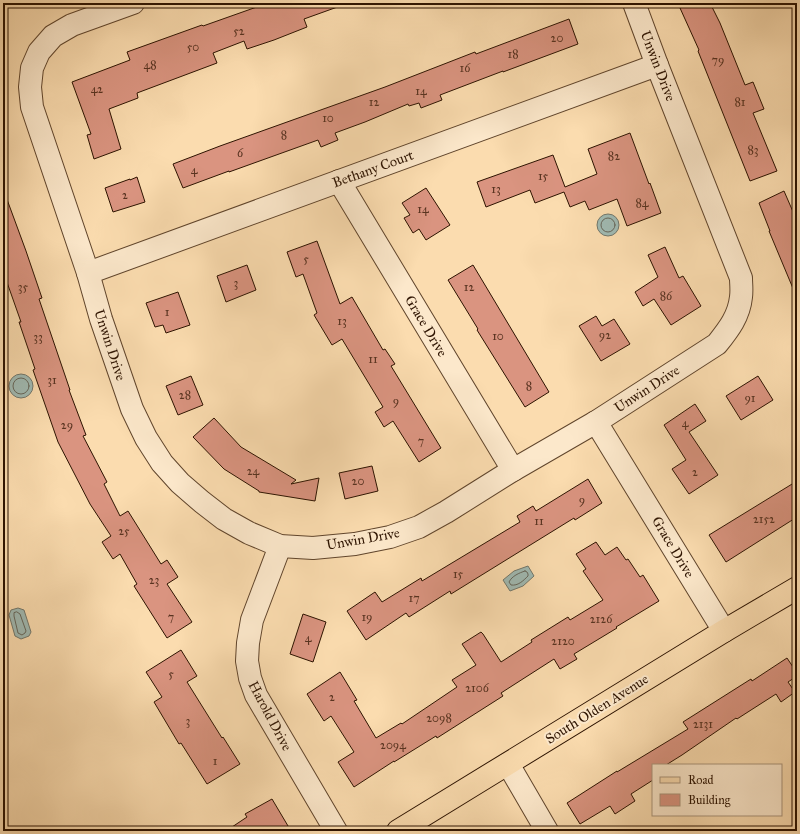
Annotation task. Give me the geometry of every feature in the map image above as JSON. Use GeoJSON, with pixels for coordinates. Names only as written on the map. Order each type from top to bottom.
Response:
{"type":"FeatureCollection","features":[{"type":"Feature","properties":{"kind":"main road","name":"South Olden Avenue"},"geometry":{"type":"LineString","coordinates":[[398,831],[724,631],[796,590]]}},
{"type":"Feature","properties":{"kind":"street","name":"Unwin Drive"},"geometry":{"type":"LineString","coordinates":[[133,3],[72,25],[53,36],[39,52],[32,68],[30,86],[32,107],[88,273],[101,320],[132,409],[146,438],[162,464],[180,483],[202,502],[224,519],[249,533],[280,546],[313,548],[355,544],[390,537],[419,527],[596,422],[717,344],[730,328],[737,314],[741,297],[741,278],[634,3]]}},
{"type":"Feature","properties":{"kind":"street","name":"Bethany Court"},"geometry":{"type":"LineString","coordinates":[[88,273],[658,66]]}},
{"type":"Feature","properties":{"kind":"street","name":"Grace Drive"},"geometry":{"type":"LineString","coordinates":[[339,182],[513,470]]}},
{"type":"Feature","properties":{"kind":"street","name":"Grace Drive"},"geometry":{"type":"LineString","coordinates":[[596,422],[724,631]]}},
{"type":"Feature","properties":{"kind":"street","name":"Harold Drive"},"geometry":{"type":"LineString","coordinates":[[280,546],[252,620],[247,661],[250,678],[256,695],[336,831]]}},
{"type":"Feature","properties":{"kind":"street"},"geometry":{"type":"LineString","coordinates":[[508,764],[547,831]]}},
{"type":"Feature","properties":{"kind":"water"},"geometry":{"type":"Polygon","coordinates":[[[608,214],[616,217],[619,225],[616,233],[608,236],[600,233],[597,225],[600,217],[608,214]]]}},
{"type":"Feature","properties":{"kind":"water"},"geometry":{"type":"Polygon","coordinates":[[[21,374],[29,378],[33,386],[29,394],[21,398],[13,394],[9,386],[13,378],[21,374]]]}},
{"type":"Feature","properties":{"kind":"water"},"geometry":{"type":"Polygon","coordinates":[[[528,566],[534,576],[523,586],[510,591],[503,580],[514,571],[528,566]]]}},
{"type":"Feature","properties":{"kind":"water"},"geometry":{"type":"Polygon","coordinates":[[[18,608],[24,610],[31,632],[29,636],[21,639],[15,636],[9,615],[11,610],[18,608]]]}},
{"type":"Feature","properties":{"kind":"building"},"geometry":{"type":"Polygon","coordinates":[[[268,3],[342,3],[343,5],[304,19],[307,27],[274,40],[247,49],[244,41],[213,53],[217,63],[137,93],[138,98],[109,109],[121,149],[94,159],[87,135],[91,134],[72,82],[130,60],[127,52],[268,3]]]}},
{"type":"Feature","properties":{"kind":"building"},"geometry":{"type":"Polygon","coordinates":[[[691,3],[710,3],[720,23],[745,85],[753,82],[764,109],[753,113],[777,171],[750,181],[698,51],[699,50],[680,8],[691,3]]]}},
{"type":"Feature","properties":{"kind":"building"},"geometry":{"type":"Polygon","coordinates":[[[569,19],[578,44],[440,95],[442,100],[421,108],[419,103],[409,106],[408,104],[335,133],[338,140],[321,147],[318,140],[183,188],[173,164],[385,87],[475,52],[476,54],[569,19]]]}},
{"type":"Feature","properties":{"kind":"building"},"geometry":{"type":"Polygon","coordinates":[[[630,133],[661,213],[627,226],[617,199],[589,210],[585,201],[570,207],[564,192],[535,203],[530,190],[486,207],[477,182],[553,155],[565,187],[597,174],[588,149],[630,133]]]}},
{"type":"Feature","properties":{"kind":"building"},"geometry":{"type":"Polygon","coordinates":[[[137,177],[145,202],[113,212],[105,188],[137,177]]]}},
{"type":"Feature","properties":{"kind":"building"},"geometry":{"type":"Polygon","coordinates":[[[426,188],[450,225],[426,240],[419,229],[413,233],[404,218],[410,215],[402,203],[426,188]]]}},
{"type":"Feature","properties":{"kind":"building"},"geometry":{"type":"Polygon","coordinates":[[[784,191],[797,221],[797,298],[759,203],[784,191]]]}},
{"type":"Feature","properties":{"kind":"building"},"geometry":{"type":"Polygon","coordinates":[[[3,194],[5,194],[42,298],[39,299],[69,390],[86,435],[83,436],[107,482],[104,484],[120,516],[128,511],[161,564],[167,560],[178,577],[167,584],[192,622],[167,638],[134,586],[137,584],[120,554],[113,559],[102,542],[111,536],[90,504],[58,442],[33,370],[35,369],[19,322],[21,322],[3,271],[3,194]]]}},
{"type":"Feature","properties":{"kind":"building"},"geometry":{"type":"Polygon","coordinates":[[[317,241],[340,304],[352,297],[383,350],[385,349],[395,364],[391,366],[441,448],[419,462],[393,421],[384,427],[375,412],[383,407],[342,339],[332,345],[314,315],[317,313],[303,274],[296,277],[287,252],[317,241]]]}},
{"type":"Feature","properties":{"kind":"building"},"geometry":{"type":"Polygon","coordinates":[[[665,247],[679,278],[683,276],[701,306],[671,325],[654,299],[643,306],[635,292],[658,277],[648,255],[665,247]]]}},
{"type":"Feature","properties":{"kind":"building"},"geometry":{"type":"Polygon","coordinates":[[[247,265],[256,290],[226,302],[217,276],[247,265]]]}},
{"type":"Feature","properties":{"kind":"building"},"geometry":{"type":"Polygon","coordinates":[[[473,265],[549,392],[525,407],[448,280],[473,265]]]}},
{"type":"Feature","properties":{"kind":"building"},"geometry":{"type":"Polygon","coordinates":[[[178,292],[190,325],[166,333],[163,325],[155,327],[146,303],[178,292]]]}},
{"type":"Feature","properties":{"kind":"building"},"geometry":{"type":"Polygon","coordinates":[[[596,316],[602,326],[614,319],[630,344],[601,361],[579,326],[596,316]]]}},
{"type":"Feature","properties":{"kind":"building"},"geometry":{"type":"Polygon","coordinates":[[[191,376],[203,405],[178,415],[166,386],[191,376]]]}},
{"type":"Feature","properties":{"kind":"building"},"geometry":{"type":"Polygon","coordinates":[[[758,376],[773,400],[741,420],[726,396],[758,376]]]}},
{"type":"Feature","properties":{"kind":"building"},"geometry":{"type":"Polygon","coordinates":[[[695,404],[706,421],[689,432],[718,475],[689,494],[672,469],[686,460],[664,425],[695,404]]]}},
{"type":"Feature","properties":{"kind":"building"},"geometry":{"type":"Polygon","coordinates":[[[214,418],[241,447],[296,480],[291,484],[319,478],[315,501],[259,492],[224,469],[193,437],[214,418]]]}},
{"type":"Feature","properties":{"kind":"building"},"geometry":{"type":"Polygon","coordinates":[[[372,466],[378,491],[345,499],[339,473],[372,466]]]}},
{"type":"Feature","properties":{"kind":"building"},"geometry":{"type":"Polygon","coordinates":[[[588,479],[602,503],[575,520],[574,518],[451,594],[450,591],[409,617],[406,613],[366,640],[347,611],[375,592],[382,602],[421,578],[422,581],[520,522],[517,516],[533,506],[536,511],[588,479]]]}},
{"type":"Feature","properties":{"kind":"building"},"geometry":{"type":"Polygon","coordinates":[[[797,481],[797,517],[726,562],[709,535],[797,481]]]}},
{"type":"Feature","properties":{"kind":"building"},"geometry":{"type":"Polygon","coordinates":[[[596,542],[605,555],[617,547],[626,560],[628,559],[640,577],[643,575],[659,601],[574,654],[577,659],[560,669],[554,659],[501,693],[503,696],[437,738],[436,736],[354,787],[338,762],[354,752],[331,716],[324,721],[307,694],[340,672],[357,700],[354,701],[376,738],[401,723],[402,724],[457,687],[452,680],[476,665],[462,644],[481,632],[501,662],[532,642],[531,640],[568,617],[570,620],[603,600],[583,571],[586,569],[576,554],[596,542]]]}},
{"type":"Feature","properties":{"kind":"building"},"geometry":{"type":"Polygon","coordinates":[[[303,614],[326,622],[313,662],[290,654],[303,614]]]}},
{"type":"Feature","properties":{"kind":"building"},"geometry":{"type":"Polygon","coordinates":[[[181,650],[197,676],[187,682],[240,764],[207,784],[181,743],[179,744],[154,702],[162,697],[146,672],[181,650]]]}},
{"type":"Feature","properties":{"kind":"building"},"geometry":{"type":"Polygon","coordinates":[[[787,658],[797,673],[797,676],[788,682],[795,692],[781,702],[776,694],[737,719],[736,718],[668,764],[652,764],[652,781],[631,794],[635,801],[615,814],[610,806],[580,824],[567,803],[617,771],[688,729],[683,722],[751,679],[752,681],[787,658]]]}},
{"type":"Feature","properties":{"kind":"building"},"geometry":{"type":"Polygon","coordinates":[[[272,799],[291,831],[226,831],[247,817],[245,814],[272,799]]]}}]}
